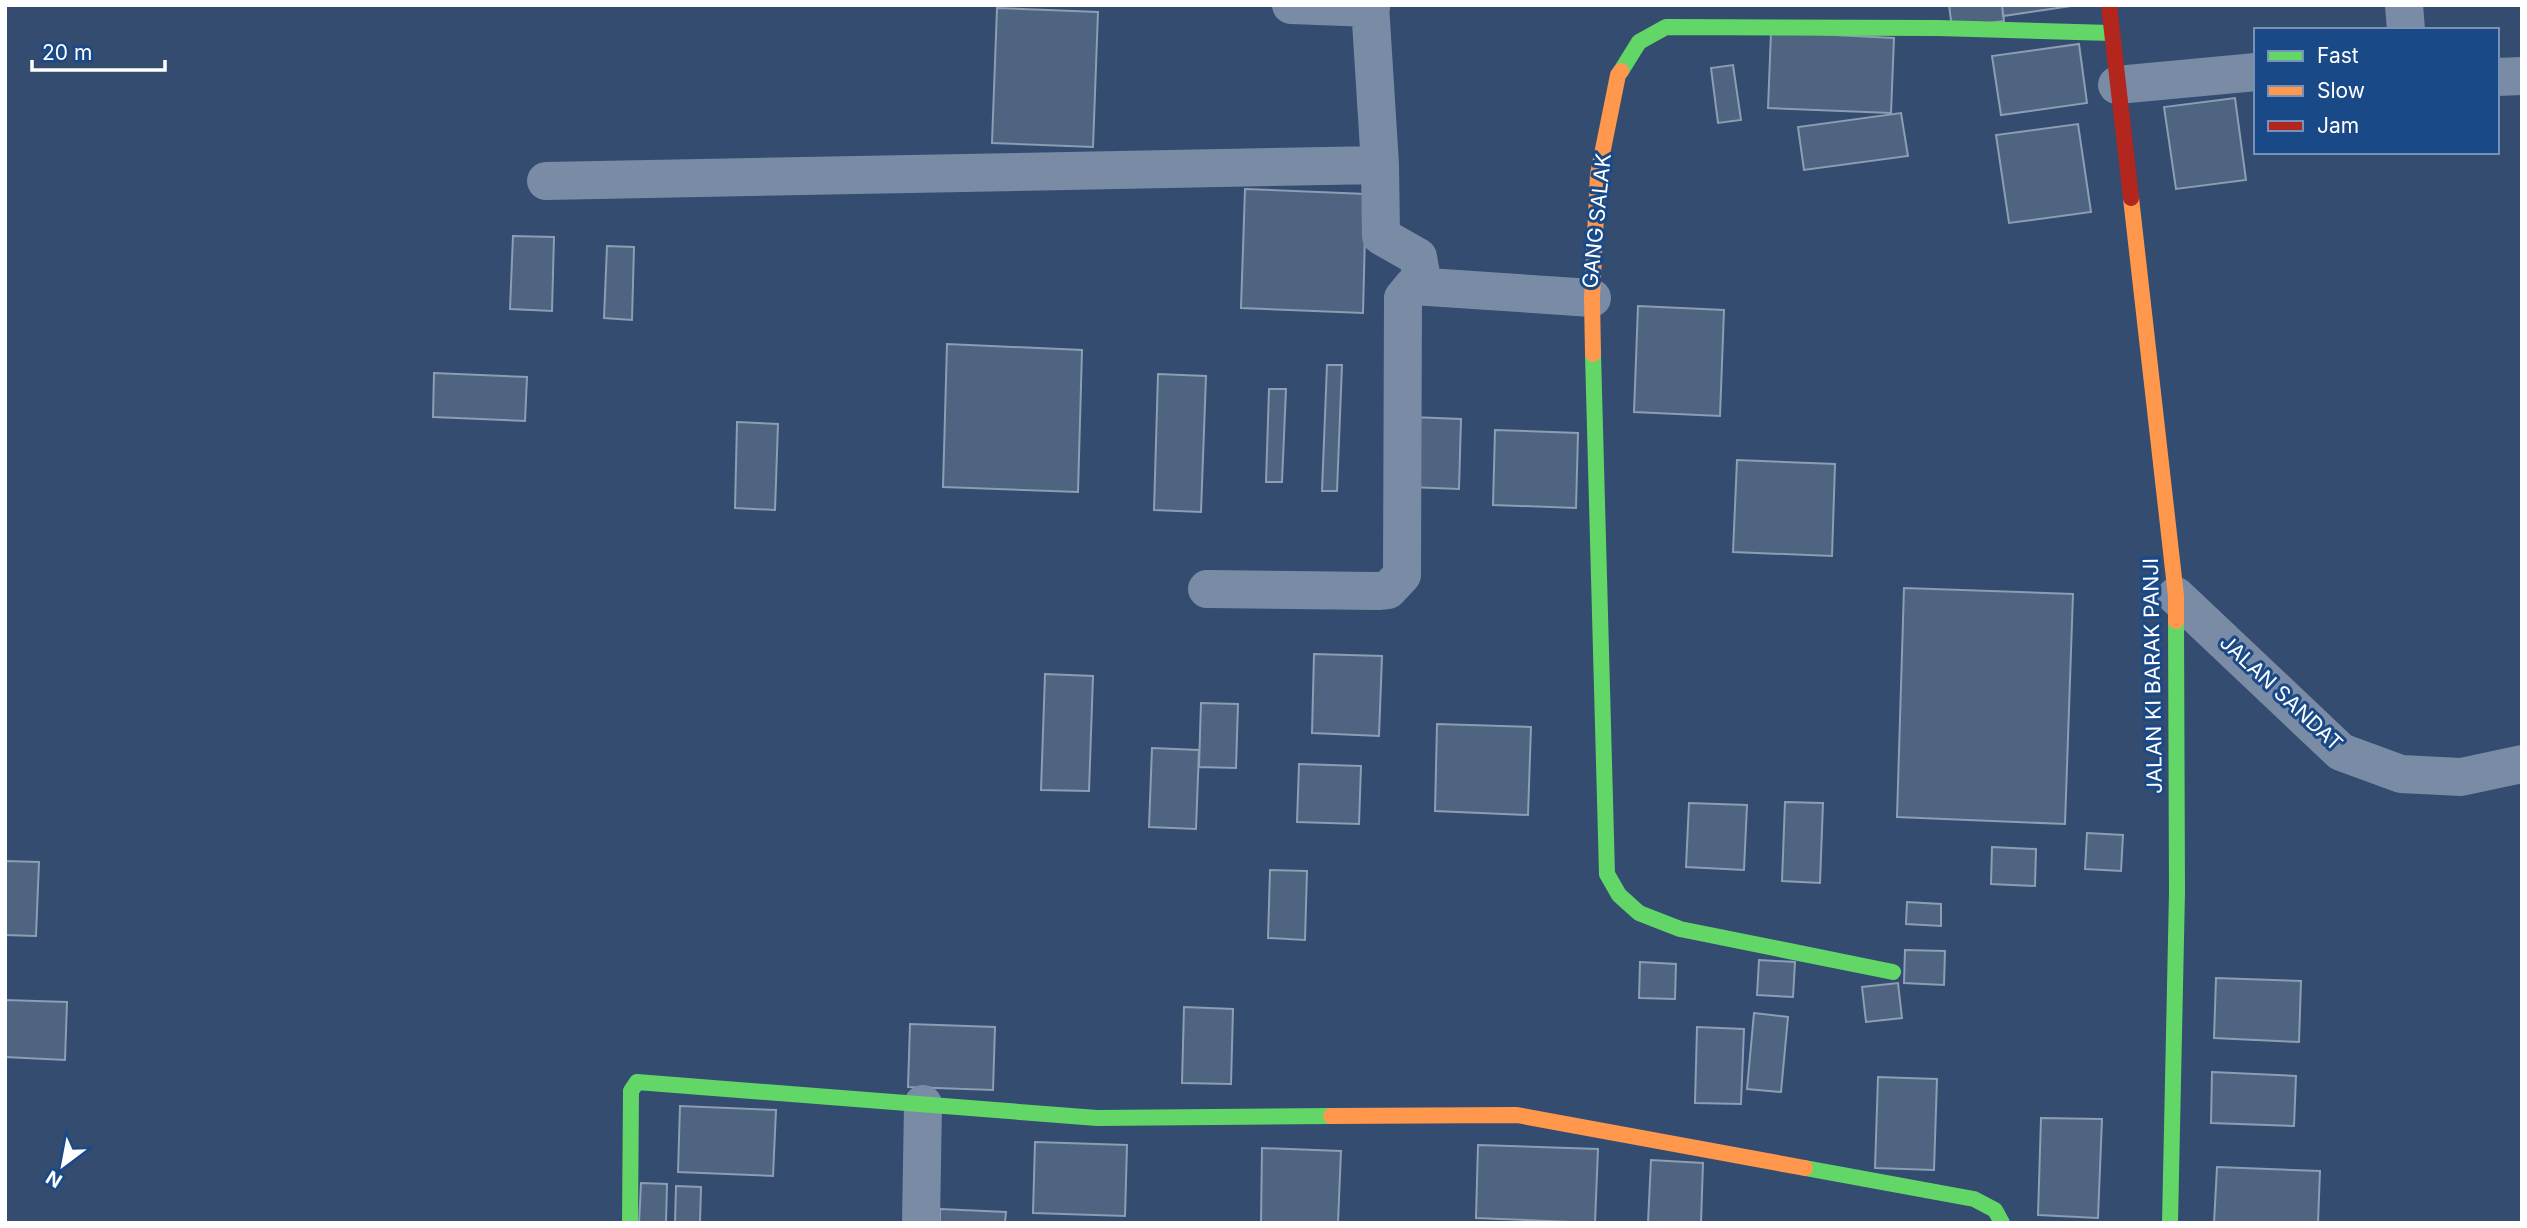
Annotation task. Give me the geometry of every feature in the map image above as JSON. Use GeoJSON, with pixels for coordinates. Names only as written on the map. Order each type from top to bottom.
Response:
{"type":"FeatureCollection","features":[{"type":"Feature","properties":{"kind":"street"},"geometry":{"type":"LineString","coordinates":[[1207,589],[1378,591],[1388,590],[1402,575],[1403,298],[1413,286],[1423,286],[1418,257],[1381,236],[1371,7],[1292,5]]}},
{"type":"Feature","properties":{"kind":"street","name":"JALAN KI BARAK PANJI"},"geometry":{"type":"LineString","coordinates":[[2109,5],[2110,33],[2176,596],[2177,892],[2170,1223]]}},
{"type":"Feature","properties":{"kind":"street"},"geometry":{"type":"LineString","coordinates":[[2404,5],[2406,28]]}},
{"type":"Feature","properties":{"kind":"street","name":"GANG SALAK"},"geometry":{"type":"LineString","coordinates":[[1423,286],[1592,298],[1598,174],[1618,75],[1639,42],[1666,27],[1937,28],[2110,33]]}},
{"type":"Feature","properties":{"kind":"street"},"geometry":{"type":"LineString","coordinates":[[2117,85],[2254,72]]}},
{"type":"Feature","properties":{"kind":"street"},"geometry":{"type":"LineString","coordinates":[[2499,77],[2522,76]]}},
{"type":"Feature","properties":{"kind":"street"},"geometry":{"type":"LineString","coordinates":[[546,181],[1380,165]]}},
{"type":"Feature","properties":{"kind":"street"},"geometry":{"type":"LineString","coordinates":[[1592,298],[1608,873],[1619,895],[1639,913],[1680,929],[1893,972]]}},
{"type":"Feature","properties":{"kind":"street","name":"JALAN SANDAT"},"geometry":{"type":"LineString","coordinates":[[2176,596],[2341,752],[2401,775],[2461,777],[2522,764]]}},
{"type":"Feature","properties":{"kind":"street"},"geometry":{"type":"LineString","coordinates":[[630,1223],[631,1091],[637,1082],[1097,1118],[1517,1115],[1973,1199],[1987,1203],[2001,1216],[2003,1223]]}},
{"type":"Feature","properties":{"kind":"street"},"geometry":{"type":"LineString","coordinates":[[921,1223],[923,1104]]}},
{"type":"Feature","properties":{"kind":"building"},"geometry":{"type":"Polygon","coordinates":[[[1949,5],[2002,5],[2004,21],[1952,28],[1949,5]]]}},
{"type":"Feature","properties":{"kind":"building"},"geometry":{"type":"Polygon","coordinates":[[[2002,5],[2078,5],[2003,16],[2002,5]]]}},
{"type":"Feature","properties":{"kind":"building"},"geometry":{"type":"Polygon","coordinates":[[[997,8],[1098,12],[1093,147],[992,143],[997,8]]]}},
{"type":"Feature","properties":{"kind":"building"},"geometry":{"type":"Polygon","coordinates":[[[1771,32],[1894,38],[1891,113],[1768,108],[1771,32]]]}},
{"type":"Feature","properties":{"kind":"building"},"geometry":{"type":"Polygon","coordinates":[[[2079,44],[2087,103],[2001,115],[1992,56],[2079,44]]]}},
{"type":"Feature","properties":{"kind":"building"},"geometry":{"type":"Polygon","coordinates":[[[1733,65],[1741,120],[1718,123],[1711,68],[1733,65]]]}},
{"type":"Feature","properties":{"kind":"building"},"geometry":{"type":"Polygon","coordinates":[[[2235,98],[2246,180],[2176,189],[2164,107],[2235,98]]]}},
{"type":"Feature","properties":{"kind":"building"},"geometry":{"type":"Polygon","coordinates":[[[1901,113],[1908,156],[1804,170],[1798,127],[1901,113]]]}},
{"type":"Feature","properties":{"kind":"building"},"geometry":{"type":"Polygon","coordinates":[[[2078,124],[2091,212],[2009,223],[1996,135],[2078,124]]]}},
{"type":"Feature","properties":{"kind":"building"},"geometry":{"type":"Polygon","coordinates":[[[1245,189],[1366,194],[1363,313],[1241,308],[1245,189]]]}},
{"type":"Feature","properties":{"kind":"building"},"geometry":{"type":"Polygon","coordinates":[[[513,236],[554,237],[552,311],[510,309],[513,236]]]}},
{"type":"Feature","properties":{"kind":"building"},"geometry":{"type":"Polygon","coordinates":[[[607,246],[634,247],[632,320],[604,318],[607,246]]]}},
{"type":"Feature","properties":{"kind":"building"},"geometry":{"type":"Polygon","coordinates":[[[1638,306],[1724,310],[1720,416],[1634,412],[1638,306]]]}},
{"type":"Feature","properties":{"kind":"building"},"geometry":{"type":"Polygon","coordinates":[[[947,344],[1082,350],[1078,492],[943,487],[947,344]]]}},
{"type":"Feature","properties":{"kind":"building"},"geometry":{"type":"Polygon","coordinates":[[[1327,365],[1342,365],[1337,491],[1322,491],[1327,365]]]}},
{"type":"Feature","properties":{"kind":"building"},"geometry":{"type":"Polygon","coordinates":[[[434,373],[527,377],[525,421],[433,417],[434,373]]]}},
{"type":"Feature","properties":{"kind":"building"},"geometry":{"type":"Polygon","coordinates":[[[1158,374],[1206,376],[1201,512],[1154,510],[1158,374]]]}},
{"type":"Feature","properties":{"kind":"building"},"geometry":{"type":"Polygon","coordinates":[[[1269,389],[1286,389],[1282,482],[1266,482],[1269,389]]]}},
{"type":"Feature","properties":{"kind":"building"},"geometry":{"type":"Polygon","coordinates":[[[1411,417],[1461,419],[1459,489],[1409,487],[1411,417]]]}},
{"type":"Feature","properties":{"kind":"building"},"geometry":{"type":"Polygon","coordinates":[[[737,422],[778,424],[775,510],[735,508],[737,422]]]}},
{"type":"Feature","properties":{"kind":"building"},"geometry":{"type":"Polygon","coordinates":[[[1495,430],[1578,433],[1576,508],[1493,505],[1495,430]]]}},
{"type":"Feature","properties":{"kind":"building"},"geometry":{"type":"Polygon","coordinates":[[[1737,460],[1835,464],[1832,556],[1733,552],[1737,460]]]}},
{"type":"Feature","properties":{"kind":"building"},"geometry":{"type":"Polygon","coordinates":[[[1904,588],[2073,594],[2065,824],[1897,817],[1904,588]]]}},
{"type":"Feature","properties":{"kind":"building"},"geometry":{"type":"Polygon","coordinates":[[[1314,654],[1382,656],[1379,736],[1312,733],[1314,654]]]}},
{"type":"Feature","properties":{"kind":"building"},"geometry":{"type":"Polygon","coordinates":[[[1045,674],[1093,676],[1089,791],[1041,790],[1045,674]]]}},
{"type":"Feature","properties":{"kind":"building"},"geometry":{"type":"Polygon","coordinates":[[[1201,703],[1238,704],[1236,768],[1199,767],[1201,703]]]}},
{"type":"Feature","properties":{"kind":"building"},"geometry":{"type":"Polygon","coordinates":[[[1437,724],[1531,727],[1528,815],[1435,811],[1437,724]]]}},
{"type":"Feature","properties":{"kind":"building"},"geometry":{"type":"Polygon","coordinates":[[[1152,748],[1199,750],[1196,829],[1149,827],[1152,748]]]}},
{"type":"Feature","properties":{"kind":"building"},"geometry":{"type":"Polygon","coordinates":[[[1299,764],[1361,766],[1359,824],[1297,822],[1299,764]]]}},
{"type":"Feature","properties":{"kind":"building"},"geometry":{"type":"Polygon","coordinates":[[[1785,802],[1823,803],[1820,883],[1782,881],[1785,802]]]}},
{"type":"Feature","properties":{"kind":"building"},"geometry":{"type":"Polygon","coordinates":[[[1689,803],[1747,805],[1744,870],[1686,867],[1689,803]]]}},
{"type":"Feature","properties":{"kind":"building"},"geometry":{"type":"Polygon","coordinates":[[[2087,833],[2123,835],[2121,871],[2085,869],[2087,833]]]}},
{"type":"Feature","properties":{"kind":"building"},"geometry":{"type":"Polygon","coordinates":[[[1992,847],[2036,849],[2035,886],[1991,884],[1992,847]]]}},
{"type":"Feature","properties":{"kind":"building"},"geometry":{"type":"Polygon","coordinates":[[[5,861],[39,862],[36,936],[5,935],[5,861]]]}},
{"type":"Feature","properties":{"kind":"building"},"geometry":{"type":"Polygon","coordinates":[[[1270,870],[1307,871],[1305,940],[1268,938],[1270,870]]]}},
{"type":"Feature","properties":{"kind":"building"},"geometry":{"type":"Polygon","coordinates":[[[1907,902],[1941,904],[1941,926],[1906,924],[1907,902]]]}},
{"type":"Feature","properties":{"kind":"building"},"geometry":{"type":"Polygon","coordinates":[[[1905,950],[1945,951],[1944,985],[1904,983],[1905,950]]]}},
{"type":"Feature","properties":{"kind":"building"},"geometry":{"type":"Polygon","coordinates":[[[1759,960],[1795,962],[1793,997],[1757,995],[1759,960]]]}},
{"type":"Feature","properties":{"kind":"building"},"geometry":{"type":"Polygon","coordinates":[[[1640,962],[1676,964],[1675,999],[1639,998],[1640,962]]]}},
{"type":"Feature","properties":{"kind":"building"},"geometry":{"type":"Polygon","coordinates":[[[2216,978],[2301,981],[2299,1042],[2214,1038],[2216,978]]]}},
{"type":"Feature","properties":{"kind":"building"},"geometry":{"type":"Polygon","coordinates":[[[1898,983],[1902,1018],[1866,1022],[1862,987],[1898,983]]]}},
{"type":"Feature","properties":{"kind":"building"},"geometry":{"type":"Polygon","coordinates":[[[5,1000],[67,1002],[65,1060],[5,1057],[5,1000]]]}},
{"type":"Feature","properties":{"kind":"building"},"geometry":{"type":"Polygon","coordinates":[[[1184,1007],[1233,1009],[1231,1084],[1182,1083],[1184,1007]]]}},
{"type":"Feature","properties":{"kind":"building"},"geometry":{"type":"Polygon","coordinates":[[[1754,1013],[1788,1017],[1781,1092],[1747,1089],[1754,1013]]]}},
{"type":"Feature","properties":{"kind":"building"},"geometry":{"type":"Polygon","coordinates":[[[910,1024],[995,1027],[993,1090],[908,1087],[910,1024]]]}},
{"type":"Feature","properties":{"kind":"building"},"geometry":{"type":"Polygon","coordinates":[[[1697,1027],[1744,1029],[1741,1104],[1695,1103],[1697,1027]]]}},
{"type":"Feature","properties":{"kind":"building"},"geometry":{"type":"Polygon","coordinates":[[[2212,1072],[2296,1076],[2294,1126],[2211,1123],[2212,1072]]]}},
{"type":"Feature","properties":{"kind":"building"},"geometry":{"type":"Polygon","coordinates":[[[1878,1077],[1937,1079],[1934,1170],[1875,1168],[1878,1077]]]}},
{"type":"Feature","properties":{"kind":"building"},"geometry":{"type":"Polygon","coordinates":[[[680,1106],[776,1110],[773,1176],[678,1172],[680,1106]]]}},
{"type":"Feature","properties":{"kind":"building"},"geometry":{"type":"Polygon","coordinates":[[[2041,1118],[2102,1119],[2098,1218],[2038,1215],[2041,1118]]]}},
{"type":"Feature","properties":{"kind":"building"},"geometry":{"type":"Polygon","coordinates":[[[1035,1142],[1127,1145],[1125,1216],[1033,1213],[1035,1142]]]}},
{"type":"Feature","properties":{"kind":"building"},"geometry":{"type":"Polygon","coordinates":[[[1478,1145],[1598,1149],[1595,1223],[1476,1218],[1478,1145]]]}},
{"type":"Feature","properties":{"kind":"building"},"geometry":{"type":"Polygon","coordinates":[[[1262,1148],[1341,1151],[1338,1223],[1261,1223],[1262,1148]]]}},
{"type":"Feature","properties":{"kind":"building"},"geometry":{"type":"Polygon","coordinates":[[[1651,1160],[1703,1163],[1701,1223],[1648,1223],[1651,1160]]]}},
{"type":"Feature","properties":{"kind":"building"},"geometry":{"type":"Polygon","coordinates":[[[2217,1167],[2320,1171],[2318,1223],[2214,1223],[2217,1167]]]}},
{"type":"Feature","properties":{"kind":"building"},"geometry":{"type":"Polygon","coordinates":[[[641,1183],[667,1184],[666,1223],[639,1223],[641,1183]]]}},
{"type":"Feature","properties":{"kind":"building"},"geometry":{"type":"Polygon","coordinates":[[[676,1186],[701,1187],[700,1223],[675,1223],[676,1186]]]}},
{"type":"Feature","properties":{"kind":"building"},"geometry":{"type":"Polygon","coordinates":[[[940,1209],[1006,1212],[1005,1223],[940,1223],[940,1209]]]}},
{"type":"Feature","properties":{"kind":"traffic: fast"},"geometry":{"type":"LineString","coordinates":[[1621,71],[1639,42],[1666,27],[1937,28],[2111,33]]}},
{"type":"Feature","properties":{"kind":"traffic: fast"},"geometry":{"type":"LineString","coordinates":[[1593,354],[1607,874],[1619,895],[1639,913],[1680,929],[1893,972]]}},
{"type":"Feature","properties":{"kind":"traffic: fast"},"geometry":{"type":"LineString","coordinates":[[2170,1223],[2177,892],[2176,621]]}},
{"type":"Feature","properties":{"kind":"traffic: fast"},"geometry":{"type":"LineString","coordinates":[[630,1223],[631,1091],[637,1082],[1097,1118],[1331,1116]]}},
{"type":"Feature","properties":{"kind":"traffic: fast"},"geometry":{"type":"LineString","coordinates":[[1805,1168],[1974,1199],[1995,1210],[2002,1223]]}},
{"type":"Feature","properties":{"kind":"traffic: slow"},"geometry":{"type":"LineString","coordinates":[[1593,354],[1592,298],[1598,174],[1621,71]]}},
{"type":"Feature","properties":{"kind":"traffic: slow"},"geometry":{"type":"LineString","coordinates":[[2131,198],[2176,596],[2176,621]]}},
{"type":"Feature","properties":{"kind":"traffic: slow"},"geometry":{"type":"LineString","coordinates":[[1331,1116],[1517,1115],[1805,1168]]}},
{"type":"Feature","properties":{"kind":"traffic: jam"},"geometry":{"type":"LineString","coordinates":[[2109,5],[2131,198]]}}]}
